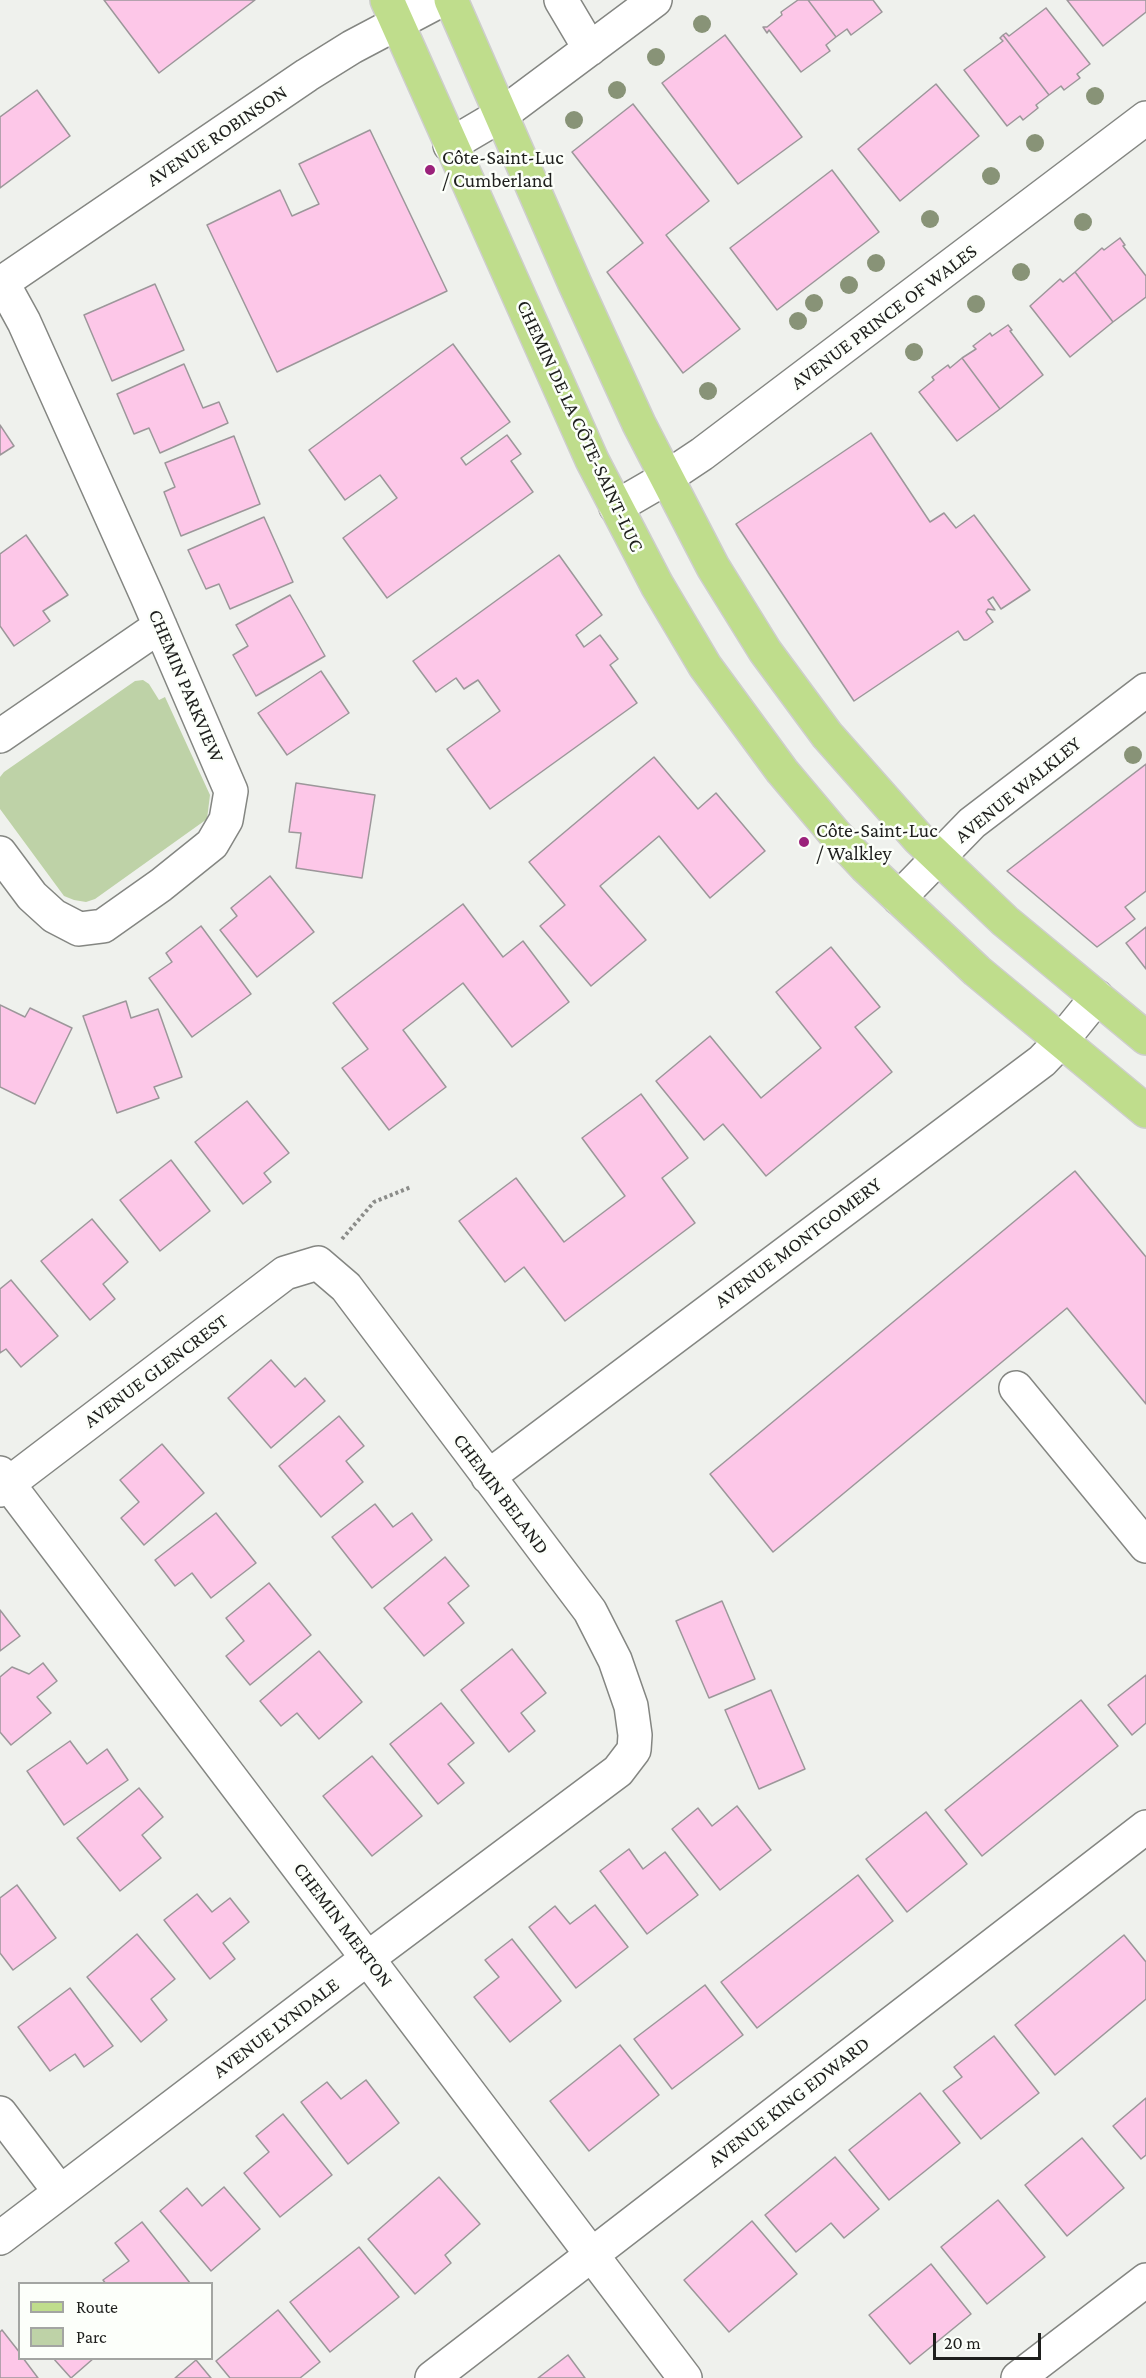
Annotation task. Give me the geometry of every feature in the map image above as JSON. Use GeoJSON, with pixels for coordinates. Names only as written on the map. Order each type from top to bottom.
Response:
{"type":"FeatureCollection","features":[{"type":"Feature","properties":{"kind":"main road"},"geometry":{"type":"LineString","coordinates":[[451,0],[575,284],[666,478],[688,523],[738,609],[795,693],[856,770],[937,856],[1005,921],[1146,1038]]}},
{"type":"Feature","properties":{"kind":"main road","name":"CHEMIN DE LA CÔTE-SAINT-LUC"},"geometry":{"type":"LineString","coordinates":[[392,11],[592,460],[680,626],[736,711],[835,834],[899,898],[977,971],[1146,1111]]}},
{"type":"Feature","properties":{"kind":"street","name":"AVENUE ROBINSON"},"geometry":{"type":"LineString","coordinates":[[1,283],[307,75],[352,47],[392,11],[441,0]]}},
{"type":"Feature","properties":{"kind":"street"},"geometry":{"type":"LineString","coordinates":[[561,0],[590,49]]}},
{"type":"Feature","properties":{"kind":"street"},"geometry":{"type":"LineString","coordinates":[[450,145],[501,115],[655,0]]}},
{"type":"Feature","properties":{"kind":"street","name":"AVENUE PRINCE OF WALES"},"geometry":{"type":"LineString","coordinates":[[616,507],[702,454],[1146,118]]}},
{"type":"Feature","properties":{"kind":"street","name":"CHEMIN PARKVIEW"},"geometry":{"type":"LineString","coordinates":[[0,853],[32,897],[54,916],[79,929],[103,927],[162,885],[213,844],[226,820],[231,791],[24,321],[1,283]]}},
{"type":"Feature","properties":{"kind":"street"},"geometry":{"type":"LineString","coordinates":[[0,736],[160,626]]}},
{"type":"Feature","properties":{"kind":"street","name":"AVENUE WALKLEY"},"geometry":{"type":"LineString","coordinates":[[899,898],[937,856],[972,823],[1146,690]]}},
{"type":"Feature","properties":{"kind":"street","name":"AVENUE MONTGOMERY"},"geometry":{"type":"LineString","coordinates":[[488,1477],[1042,1060],[1097,998]]}},
{"type":"Feature","properties":{"kind":"street","name":"CHEMIN BELAND"},"geometry":{"type":"LineString","coordinates":[[318,1263],[346,1287],[590,1611],[615,1660],[631,1706],[635,1735],[634,1750]]}},
{"type":"Feature","properties":{"kind":"street","name":"AVENUE GLENCREST"},"geometry":{"type":"LineString","coordinates":[[3,1482],[285,1273],[318,1263]]}},
{"type":"Feature","properties":{"kind":"street"},"geometry":{"type":"LineString","coordinates":[[1016,1388],[1146,1546]]}},
{"type":"Feature","properties":{"kind":"street","name":"CHEMIN MERTON"},"geometry":{"type":"LineString","coordinates":[[3,1482],[368,1958],[685,2378]]}},
{"type":"Feature","properties":{"kind":"street","name":"AVENUE LYNDALE"},"geometry":{"type":"LineString","coordinates":[[0,2238],[618,1771],[634,1750]]}},
{"type":"Feature","properties":{"kind":"street","name":"AVENUE KING EDWARD"},"geometry":{"type":"LineString","coordinates":[[432,2378],[1146,1827]]}},
{"type":"Feature","properties":{"kind":"street"},"geometry":{"type":"LineString","coordinates":[[0,2113],[60,2192]]}},
{"type":"Feature","properties":{"kind":"street"},"geometry":{"type":"LineString","coordinates":[[1018,2378],[1146,2280]]}},
{"type":"Feature","properties":{"kind":"path"},"geometry":{"type":"LineString","coordinates":[[318,1263],[374,1202],[411,1187]]}},
{"type":"Feature","properties":{"kind":"green space"},"geometry":{"type":"Polygon","coordinates":[[[143,680],[149,684],[159,700],[165,697],[210,795],[207,819],[95,899],[86,902],[74,900],[64,896],[0,809],[0,777],[135,681],[143,680]]]}},
{"type":"Feature","properties":{"kind":"building"},"geometry":{"type":"Polygon","coordinates":[[[104,0],[255,0],[159,73],[104,0]]]}},
{"type":"Feature","properties":{"kind":"building"},"geometry":{"type":"Polygon","coordinates":[[[798,0],[808,0],[836,37],[826,45],[830,51],[801,72],[769,30],[767,33],[763,27],[767,27],[782,15],[781,12],[798,0]]]}},
{"type":"Feature","properties":{"kind":"building"},"geometry":{"type":"Polygon","coordinates":[[[808,0],[873,0],[882,12],[851,35],[847,29],[836,37],[808,0]]]}},
{"type":"Feature","properties":{"kind":"building"},"geometry":{"type":"Polygon","coordinates":[[[1067,0],[1146,0],[1146,12],[1103,46],[1067,0]]]}},
{"type":"Feature","properties":{"kind":"building"},"geometry":{"type":"Polygon","coordinates":[[[1046,8],[1090,64],[1077,74],[1080,78],[1064,90],[1061,86],[1049,95],[1003,35],[1006,33],[1009,36],[1046,8]]]}},
{"type":"Feature","properties":{"kind":"building"},"geometry":{"type":"Polygon","coordinates":[[[725,35],[802,137],[738,184],[662,83],[725,35]]]}},
{"type":"Feature","properties":{"kind":"building"},"geometry":{"type":"Polygon","coordinates":[[[1003,35],[1049,95],[1036,105],[1038,108],[1023,120],[1020,116],[1007,126],[964,70],[1003,41],[1000,38],[1003,35]]]}},
{"type":"Feature","properties":{"kind":"building"},"geometry":{"type":"Polygon","coordinates":[[[936,84],[979,136],[900,201],[858,149],[936,84]]]}},
{"type":"Feature","properties":{"kind":"building"},"geometry":{"type":"Polygon","coordinates":[[[37,90],[70,136],[0,188],[0,117],[37,90]]]}},
{"type":"Feature","properties":{"kind":"building"},"geometry":{"type":"Polygon","coordinates":[[[633,104],[709,201],[666,235],[740,329],[683,373],[607,272],[643,243],[572,152],[633,104]]]}},
{"type":"Feature","properties":{"kind":"building"},"geometry":{"type":"Polygon","coordinates":[[[370,130],[447,291],[277,372],[207,225],[280,190],[292,216],[319,204],[299,164],[370,130]]]}},
{"type":"Feature","properties":{"kind":"building"},"geometry":{"type":"Polygon","coordinates":[[[832,170],[879,232],[777,310],[730,248],[832,170]]]}},
{"type":"Feature","properties":{"kind":"building"},"geometry":{"type":"Polygon","coordinates":[[[1120,238],[1125,245],[1123,246],[1146,276],[1146,297],[1113,322],[1075,272],[1102,248],[1104,250],[1120,238]]]}},
{"type":"Feature","properties":{"kind":"building"},"geometry":{"type":"Polygon","coordinates":[[[1075,272],[1113,322],[1070,357],[1030,306],[1060,279],[1063,282],[1075,272]]]}},
{"type":"Feature","properties":{"kind":"building"},"geometry":{"type":"Polygon","coordinates":[[[155,284],[184,350],[112,381],[84,315],[155,284]]]}},
{"type":"Feature","properties":{"kind":"building"},"geometry":{"type":"Polygon","coordinates":[[[1008,325],[1012,330],[1010,331],[1043,375],[1000,409],[962,358],[976,349],[973,346],[990,333],[992,336],[1008,325]]]}},
{"type":"Feature","properties":{"kind":"building"},"geometry":{"type":"Polygon","coordinates":[[[453,344],[510,422],[461,458],[466,465],[507,435],[521,454],[511,461],[533,492],[387,598],[343,538],[397,498],[380,475],[345,500],[309,450],[453,344]]]}},
{"type":"Feature","properties":{"kind":"building"},"geometry":{"type":"Polygon","coordinates":[[[962,358],[1000,409],[957,441],[919,392],[934,380],[932,377],[948,365],[950,368],[962,358]]]}},
{"type":"Feature","properties":{"kind":"building"},"geometry":{"type":"Polygon","coordinates":[[[184,364],[203,408],[219,402],[228,423],[160,453],[149,428],[134,434],[117,394],[184,364]]]}},
{"type":"Feature","properties":{"kind":"building"},"geometry":{"type":"Polygon","coordinates":[[[0,425],[14,446],[0,455],[0,425]]]}},
{"type":"Feature","properties":{"kind":"building"},"geometry":{"type":"Polygon","coordinates":[[[871,433],[930,522],[944,513],[956,528],[974,515],[1030,590],[1001,609],[993,597],[988,600],[995,610],[988,609],[986,612],[993,622],[967,640],[964,640],[958,631],[854,701],[736,524],[871,433]]]}},
{"type":"Feature","properties":{"kind":"building"},"geometry":{"type":"Polygon","coordinates":[[[234,436],[260,504],[181,536],[164,492],[175,487],[165,463],[234,436]]]}},
{"type":"Feature","properties":{"kind":"building"},"geometry":{"type":"Polygon","coordinates":[[[264,517],[293,582],[230,609],[219,584],[206,589],[188,550],[264,517]]]}},
{"type":"Feature","properties":{"kind":"building"},"geometry":{"type":"Polygon","coordinates":[[[26,535],[68,595],[43,611],[50,621],[14,646],[0,626],[0,554],[26,535]]]}},
{"type":"Feature","properties":{"kind":"building"},"geometry":{"type":"Polygon","coordinates":[[[559,555],[602,615],[576,635],[584,647],[600,635],[618,659],[610,665],[637,703],[490,809],[447,749],[500,711],[478,680],[464,689],[456,678],[436,692],[413,661],[559,555]]]}},
{"type":"Feature","properties":{"kind":"building"},"geometry":{"type":"Polygon","coordinates":[[[290,595],[325,656],[256,696],[233,655],[248,646],[236,625],[290,595]]]}},
{"type":"Feature","properties":{"kind":"building"},"geometry":{"type":"Polygon","coordinates":[[[321,671],[349,713],[287,755],[258,713],[321,671]]]}},
{"type":"Feature","properties":{"kind":"building"},"geometry":{"type":"Polygon","coordinates":[[[654,757],[698,809],[716,793],[765,851],[710,898],[659,836],[600,886],[646,940],[591,986],[540,926],[565,905],[529,862],[654,757]]]}},
{"type":"Feature","properties":{"kind":"building"},"geometry":{"type":"Polygon","coordinates":[[[1146,764],[1146,891],[1125,907],[1135,919],[1097,947],[1007,871],[1146,764]]]}},
{"type":"Feature","properties":{"kind":"building"},"geometry":{"type":"Polygon","coordinates":[[[296,783],[375,795],[362,878],[296,868],[301,833],[289,832],[296,783]]]}},
{"type":"Feature","properties":{"kind":"building"},"geometry":{"type":"Polygon","coordinates":[[[270,876],[314,932],[257,977],[220,930],[237,916],[231,908],[270,876]]]}},
{"type":"Feature","properties":{"kind":"building"},"geometry":{"type":"Polygon","coordinates":[[[463,904],[503,957],[523,941],[569,1002],[512,1047],[463,983],[403,1030],[446,1087],[389,1130],[342,1068],[368,1049],[333,1003],[463,904]]]}},
{"type":"Feature","properties":{"kind":"building"},"geometry":{"type":"Polygon","coordinates":[[[201,926],[251,994],[192,1037],[149,978],[172,962],[166,953],[201,926]]]}},
{"type":"Feature","properties":{"kind":"building"},"geometry":{"type":"Polygon","coordinates":[[[1146,927],[1146,969],[1126,943],[1146,927]]]}},
{"type":"Feature","properties":{"kind":"building"},"geometry":{"type":"Polygon","coordinates":[[[831,947],[880,1007],[855,1027],[892,1072],[766,1176],[723,1124],[704,1140],[656,1081],[710,1036],[761,1098],[821,1048],[776,992],[831,947]]]}},
{"type":"Feature","properties":{"kind":"building"},"geometry":{"type":"Polygon","coordinates":[[[126,1001],[131,1018],[158,1009],[182,1077],[154,1087],[159,1098],[117,1113],[83,1016],[126,1001]]]}},
{"type":"Feature","properties":{"kind":"building"},"geometry":{"type":"Polygon","coordinates":[[[0,1005],[25,1017],[30,1008],[72,1028],[35,1104],[0,1087],[0,1005]]]}},
{"type":"Feature","properties":{"kind":"building"},"geometry":{"type":"Polygon","coordinates":[[[641,1094],[688,1158],[662,1178],[695,1223],[565,1321],[524,1267],[505,1282],[459,1221],[516,1178],[564,1242],[625,1196],[582,1138],[641,1094]]]}},
{"type":"Feature","properties":{"kind":"building"},"geometry":{"type":"Polygon","coordinates":[[[247,1101],[289,1153],[264,1173],[271,1182],[243,1204],[195,1142],[247,1101]]]}},
{"type":"Feature","properties":{"kind":"building"},"geometry":{"type":"Polygon","coordinates":[[[171,1160],[210,1211],[160,1251],[120,1200],[171,1160]]]}},
{"type":"Feature","properties":{"kind":"building"},"geometry":{"type":"Polygon","coordinates":[[[1075,1171],[1146,1257],[1146,1404],[1067,1308],[773,1552],[710,1474],[1075,1171]]]}},
{"type":"Feature","properties":{"kind":"building"},"geometry":{"type":"Polygon","coordinates":[[[92,1219],[128,1262],[103,1284],[115,1299],[90,1320],[41,1261],[92,1219]]]}},
{"type":"Feature","properties":{"kind":"building"},"geometry":{"type":"Polygon","coordinates":[[[11,1280],[58,1336],[21,1367],[6,1349],[0,1353],[0,1289],[11,1280]]]}},
{"type":"Feature","properties":{"kind":"building"},"geometry":{"type":"Polygon","coordinates":[[[271,1360],[295,1387],[305,1378],[325,1401],[271,1448],[228,1398],[271,1360]]]}},
{"type":"Feature","properties":{"kind":"building"},"geometry":{"type":"Polygon","coordinates":[[[339,1416],[364,1446],[346,1461],[363,1482],[321,1517],[279,1466],[339,1416]]]}},
{"type":"Feature","properties":{"kind":"building"},"geometry":{"type":"Polygon","coordinates":[[[162,1444],[204,1493],[144,1545],[121,1518],[139,1502],[120,1480],[162,1444]]]}},
{"type":"Feature","properties":{"kind":"building"},"geometry":{"type":"Polygon","coordinates":[[[375,1504],[393,1527],[412,1513],[432,1540],[372,1588],[332,1537],[375,1504]]]}},
{"type":"Feature","properties":{"kind":"building"},"geometry":{"type":"Polygon","coordinates":[[[216,1513],[256,1563],[211,1598],[192,1573],[175,1586],[155,1560],[216,1513]]]}},
{"type":"Feature","properties":{"kind":"building"},"geometry":{"type":"Polygon","coordinates":[[[445,1557],[469,1586],[448,1603],[464,1623],[424,1656],[384,1608],[445,1557]]]}},
{"type":"Feature","properties":{"kind":"building"},"geometry":{"type":"Polygon","coordinates":[[[269,1583],[311,1635],[250,1685],[226,1656],[244,1641],[226,1618],[269,1583]]]}},
{"type":"Feature","properties":{"kind":"building"},"geometry":{"type":"Polygon","coordinates":[[[722,1601],[755,1679],[709,1698],[676,1621],[722,1601]]]}},
{"type":"Feature","properties":{"kind":"building"},"geometry":{"type":"Polygon","coordinates":[[[0,1610],[20,1636],[0,1651],[0,1610]]]}},
{"type":"Feature","properties":{"kind":"building"},"geometry":{"type":"Polygon","coordinates":[[[512,1649],[546,1693],[521,1713],[535,1731],[509,1752],[461,1690],[512,1649]]]}},
{"type":"Feature","properties":{"kind":"building"},"geometry":{"type":"Polygon","coordinates":[[[319,1651],[362,1702],[319,1739],[297,1713],[281,1726],[260,1701],[319,1651]]]}},
{"type":"Feature","properties":{"kind":"building"},"geometry":{"type":"Polygon","coordinates":[[[43,1663],[57,1681],[37,1697],[51,1713],[11,1745],[0,1732],[0,1677],[12,1667],[29,1674],[43,1663]]]}},
{"type":"Feature","properties":{"kind":"building"},"geometry":{"type":"Polygon","coordinates":[[[1146,1675],[1146,1723],[1132,1735],[1108,1705],[1146,1675]]]}},
{"type":"Feature","properties":{"kind":"building"},"geometry":{"type":"Polygon","coordinates":[[[771,1690],[805,1769],[759,1789],[725,1710],[771,1690]]]}},
{"type":"Feature","properties":{"kind":"building"},"geometry":{"type":"Polygon","coordinates":[[[1081,1700],[1118,1746],[982,1856],[945,1810],[1081,1700]]]}},
{"type":"Feature","properties":{"kind":"building"},"geometry":{"type":"Polygon","coordinates":[[[441,1703],[474,1743],[448,1764],[464,1783],[438,1804],[390,1744],[441,1703]]]}},
{"type":"Feature","properties":{"kind":"building"},"geometry":{"type":"Polygon","coordinates":[[[70,1741],[87,1764],[107,1749],[128,1780],[64,1825],[27,1771],[70,1741]]]}},
{"type":"Feature","properties":{"kind":"building"},"geometry":{"type":"Polygon","coordinates":[[[372,1756],[422,1816],[372,1856],[323,1796],[372,1756]]]}},
{"type":"Feature","properties":{"kind":"building"},"geometry":{"type":"Polygon","coordinates":[[[139,1788],[163,1817],[142,1835],[161,1858],[120,1891],[77,1838],[139,1788]]]}},
{"type":"Feature","properties":{"kind":"building"},"geometry":{"type":"Polygon","coordinates":[[[737,1806],[771,1850],[720,1890],[672,1829],[698,1808],[712,1826],[737,1806]]]}},
{"type":"Feature","properties":{"kind":"building"},"geometry":{"type":"Polygon","coordinates":[[[926,1812],[967,1864],[907,1912],[866,1859],[926,1812]]]}},
{"type":"Feature","properties":{"kind":"building"},"geometry":{"type":"Polygon","coordinates":[[[629,1849],[643,1869],[665,1852],[698,1895],[647,1934],[600,1871],[629,1849]]]}},
{"type":"Feature","properties":{"kind":"building"},"geometry":{"type":"Polygon","coordinates":[[[858,1875],[893,1921],[757,2028],[721,1982],[858,1875]]]}},
{"type":"Feature","properties":{"kind":"building"},"geometry":{"type":"Polygon","coordinates":[[[17,1885],[56,1938],[13,1970],[0,1953],[0,1898],[17,1885]]]}},
{"type":"Feature","properties":{"kind":"building"},"geometry":{"type":"Polygon","coordinates":[[[197,1894],[212,1912],[230,1898],[249,1922],[223,1943],[235,1959],[210,1979],[164,1920],[197,1894]]]}},
{"type":"Feature","properties":{"kind":"building"},"geometry":{"type":"Polygon","coordinates":[[[595,1905],[628,1947],[576,1988],[529,1927],[555,1906],[570,1924],[595,1905]]]}},
{"type":"Feature","properties":{"kind":"building"},"geometry":{"type":"Polygon","coordinates":[[[137,1934],[175,1979],[151,1999],[167,2020],[141,2042],[87,1977],[137,1934]]]}},
{"type":"Feature","properties":{"kind":"building"},"geometry":{"type":"Polygon","coordinates":[[[1124,1935],[1146,1962],[1146,1999],[1055,2075],[1015,2025],[1124,1935]]]}},
{"type":"Feature","properties":{"kind":"building"},"geometry":{"type":"Polygon","coordinates":[[[512,1939],[561,2001],[510,2042],[474,1997],[499,1977],[485,1960],[512,1939]]]}},
{"type":"Feature","properties":{"kind":"building"},"geometry":{"type":"Polygon","coordinates":[[[705,1985],[743,2035],[672,2089],[634,2039],[705,1985]]]}},
{"type":"Feature","properties":{"kind":"building"},"geometry":{"type":"Polygon","coordinates":[[[70,1988],[113,2046],[84,2067],[75,2054],[50,2071],[18,2027],[70,1988]]]}},
{"type":"Feature","properties":{"kind":"building"},"geometry":{"type":"Polygon","coordinates":[[[994,2036],[1039,2093],[981,2139],[943,2091],[962,2077],[954,2067],[994,2036]]]}},
{"type":"Feature","properties":{"kind":"building"},"geometry":{"type":"Polygon","coordinates":[[[620,2045],[659,2095],[589,2151],[550,2101],[620,2045]]]}},
{"type":"Feature","properties":{"kind":"building"},"geometry":{"type":"Polygon","coordinates":[[[366,2080],[399,2123],[348,2164],[301,2102],[327,2082],[341,2099],[366,2080]]]}},
{"type":"Feature","properties":{"kind":"building"},"geometry":{"type":"Polygon","coordinates":[[[920,2093],[960,2143],[889,2200],[849,2150],[920,2093]]]}},
{"type":"Feature","properties":{"kind":"building"},"geometry":{"type":"Polygon","coordinates":[[[1146,2098],[1146,2155],[1141,2159],[1113,2126],[1146,2098]]]}},
{"type":"Feature","properties":{"kind":"building"},"geometry":{"type":"Polygon","coordinates":[[[283,2114],[332,2175],[280,2217],[244,2173],[269,2152],[256,2136],[283,2114]]]}},
{"type":"Feature","properties":{"kind":"building"},"geometry":{"type":"Polygon","coordinates":[[[1082,2138],[1124,2188],[1067,2236],[1025,2185],[1082,2138]]]}},
{"type":"Feature","properties":{"kind":"building"},"geometry":{"type":"Polygon","coordinates":[[[835,2157],[879,2209],[844,2238],[831,2223],[796,2252],[765,2215],[835,2157]]]}},
{"type":"Feature","properties":{"kind":"building"},"geometry":{"type":"Polygon","coordinates":[[[439,2177],[480,2224],[445,2255],[451,2263],[415,2294],[368,2239],[439,2177]]]}},
{"type":"Feature","properties":{"kind":"building"},"geometry":{"type":"Polygon","coordinates":[[[224,2187],[260,2229],[211,2271],[160,2211],[187,2188],[202,2206],[224,2187]]]}},
{"type":"Feature","properties":{"kind":"building"},"geometry":{"type":"Polygon","coordinates":[[[998,2200],[1045,2257],[987,2304],[941,2247],[998,2200]]]}},
{"type":"Feature","properties":{"kind":"building"},"geometry":{"type":"Polygon","coordinates":[[[752,2221],[797,2274],[729,2332],[684,2280],[752,2221]]]}},
{"type":"Feature","properties":{"kind":"building"},"geometry":{"type":"Polygon","coordinates":[[[142,2222],[189,2282],[104,2282],[103,2280],[129,2261],[115,2243],[142,2222]]]}},
{"type":"Feature","properties":{"kind":"building"},"geometry":{"type":"Polygon","coordinates":[[[359,2247],[399,2297],[330,2352],[290,2302],[359,2247]]]}},
{"type":"Feature","properties":{"kind":"building"},"geometry":{"type":"Polygon","coordinates":[[[931,2264],[971,2314],[910,2364],[869,2315],[931,2264]]]}},
{"type":"Feature","properties":{"kind":"building"},"geometry":{"type":"Polygon","coordinates":[[[278,2310],[320,2362],[300,2378],[230,2378],[216,2361],[278,2310]]]}},
{"type":"Feature","properties":{"kind":"building"},"geometry":{"type":"Polygon","coordinates":[[[2,2330],[18,2350],[18,2360],[24,2360],[38,2378],[0,2378],[0,2332],[2,2330]]]}},
{"type":"Feature","properties":{"kind":"building"},"geometry":{"type":"Polygon","coordinates":[[[568,2355],[585,2378],[538,2378],[568,2355]]]}},
{"type":"Feature","properties":{"kind":"building"},"geometry":{"type":"Polygon","coordinates":[[[55,2360],[92,2360],[71,2378],[55,2360]]]}},
{"type":"Feature","properties":{"kind":"building"},"geometry":{"type":"Polygon","coordinates":[[[196,2360],[211,2378],[175,2378],[196,2360]]]}},
{"type":"Feature","properties":{"kind":"place","name":"Côte-Saint-Luc / Cumberland"},"geometry":{"type":"Point","coordinates":[430,170]}},
{"type":"Feature","properties":{"kind":"place","name":"Côte-Saint-Luc / Walkley"},"geometry":{"type":"Point","coordinates":[804,842]}}]}
